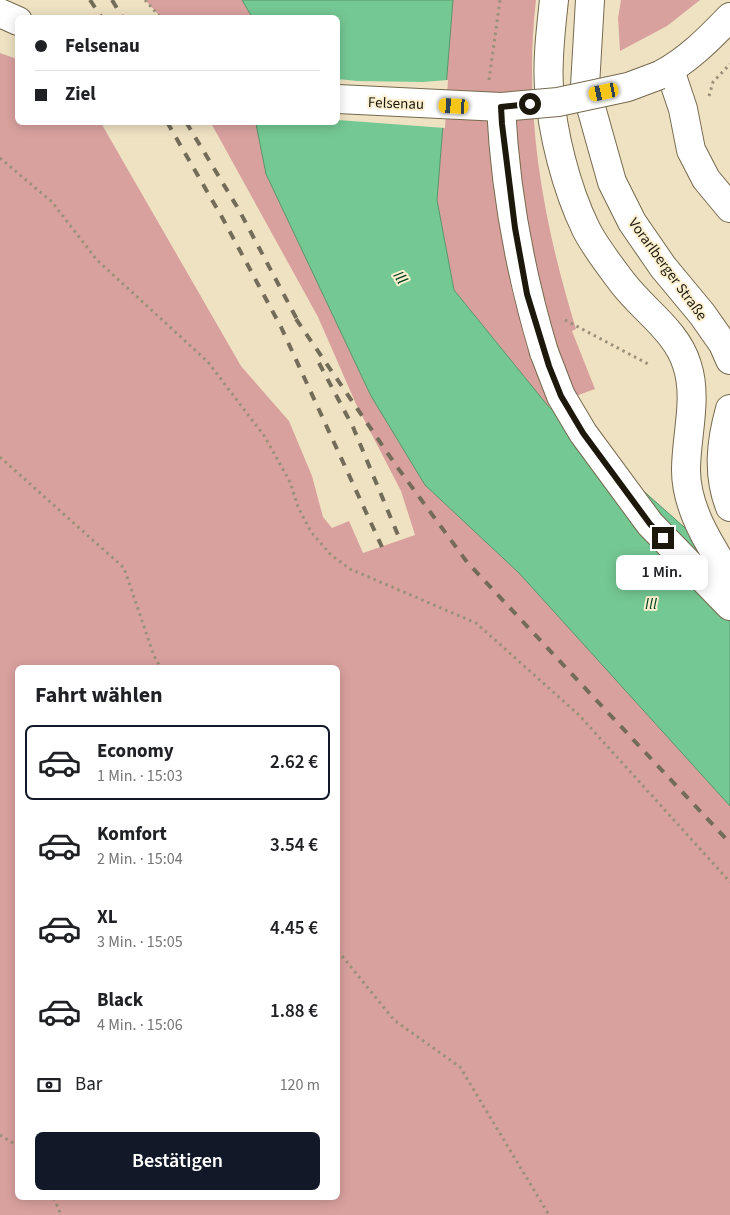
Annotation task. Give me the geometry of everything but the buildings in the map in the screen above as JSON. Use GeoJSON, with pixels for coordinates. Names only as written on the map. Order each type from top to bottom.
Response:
{"type":"FeatureCollection","features":[{"type":"Feature","properties":{"kind":"main road"},"geometry":{"type":"LineString","coordinates":[[554,0],[549,86],[559,149],[573,197],[587,230],[620,280],[631,294],[671,334],[687,364],[692,396],[686,472],[688,490],[696,517],[730,577]]}},
{"type":"Feature","properties":{"kind":"main road","name":"Vorarlberger Straße"},"geometry":{"type":"LineString","coordinates":[[590,0],[584,86],[612,182],[632,222],[663,267],[702,314],[728,350]]}},
{"type":"Feature","properties":{"kind":"main road"},"geometry":{"type":"LineString","coordinates":[[0,12],[15,20]]}},
{"type":"Feature","properties":{"kind":"main road","name":"Felsenau"},"geometry":{"type":"LineString","coordinates":[[340,99],[501,107],[558,102],[628,87],[665,73],[703,45],[730,17]]}},
{"type":"Feature","properties":{"kind":"main road"},"geometry":{"type":"LineString","coordinates":[[665,73],[683,109],[692,150],[706,179],[730,208]]}},
{"type":"Feature","properties":{"kind":"main road"},"geometry":{"type":"LineString","coordinates":[[501,107],[505,161],[527,294],[544,352],[561,396],[583,433],[650,524],[730,606]]}},
{"type":"Feature","properties":{"kind":"main road"},"geometry":{"type":"LineString","coordinates":[[671,334],[728,350],[692,396]]}},
{"type":"Feature","properties":{"kind":"main road"},"geometry":{"type":"LineString","coordinates":[[729,416],[722,443],[721,468],[725,494],[730,506]]}},
{"type":"Feature","properties":{"kind":"path"},"geometry":{"type":"LineString","coordinates":[[145,0],[158,15]]}},
{"type":"Feature","properties":{"kind":"path"},"geometry":{"type":"LineString","coordinates":[[0,158],[52,202],[97,260],[208,362],[265,437],[290,482],[298,507],[311,532],[331,555],[350,569],[476,623],[578,715],[730,882]]}},
{"type":"Feature","properties":{"kind":"path"},"geometry":{"type":"LineString","coordinates":[[0,457],[124,568],[154,656],[159,665]]}},
{"type":"Feature","properties":{"kind":"path"},"geometry":{"type":"LineString","coordinates":[[340,953],[394,1020],[460,1067],[550,1215]]}},
{"type":"Feature","properties":{"kind":"path"},"geometry":{"type":"LineString","coordinates":[[0,1135],[15,1145]]}},
{"type":"Feature","properties":{"kind":"path"},"geometry":{"type":"LineString","coordinates":[[55,1200],[61,1215]]}},
{"type":"Feature","properties":{"kind":"shaded area"},"geometry":{"type":"Polygon","coordinates":[[[145,0],[242,0],[251,15],[159,15],[145,0]]]}},
{"type":"Feature","properties":{"kind":"shaded area"},"geometry":{"type":"Polygon","coordinates":[[[453,0],[536,0],[532,84],[534,125],[545,207],[564,289],[576,329],[572,331],[595,389],[548,406],[454,290],[437,200],[453,0]]]}},
{"type":"Feature","properties":{"kind":"shaded area"},"geometry":{"type":"Polygon","coordinates":[[[621,0],[700,0],[667,26],[620,51],[618,18],[621,0]]]}},
{"type":"Feature","properties":{"kind":"shaded area"},"geometry":{"type":"Polygon","coordinates":[[[0,53],[15,58],[15,125],[102,125],[241,366],[289,421],[312,476],[323,517],[332,528],[349,521],[363,553],[415,535],[401,491],[356,404],[318,317],[212,125],[256,125],[266,174],[371,396],[425,485],[519,573],[730,806],[730,1215],[0,1215],[0,53]]]}},
{"type":"Feature","properties":{"kind":"water","name":"Ill"},"geometry":{"type":"Polygon","coordinates":[[[242,0],[453,0],[437,200],[454,290],[548,406],[730,568],[730,806],[519,573],[425,485],[371,396],[266,174],[256,125],[340,125],[340,15],[251,15],[242,0]]]}},
{"type":"Feature","properties":{"kind":"pier"},"geometry":{"type":"Polygon","coordinates":[[[340,79],[423,82],[448,80],[445,128],[340,120],[340,79]]]}},
{"type":"Feature","properties":{"kind":"railway"},"geometry":{"type":"LineString","coordinates":[[90,0],[100,15]]}},
{"type":"Feature","properties":{"kind":"railway"},"geometry":{"type":"LineString","coordinates":[[112,0],[121,15]]}},
{"type":"Feature","properties":{"kind":"railway"},"geometry":{"type":"LineString","coordinates":[[169,125],[223,219],[281,327],[382,547]]}},
{"type":"Feature","properties":{"kind":"railway"},"geometry":{"type":"LineString","coordinates":[[188,125],[239,210],[300,325]]}},
{"type":"Feature","properties":{"kind":"railway"},"geometry":{"type":"LineString","coordinates":[[296,319],[395,464],[467,562],[730,843]]}},
{"type":"Feature","properties":{"kind":"railway"},"geometry":{"type":"LineString","coordinates":[[319,363],[353,427],[400,540]]}},
{"type":"Feature","properties":{"kind":"route"},"geometry":{"type":"LineString","coordinates":[[530,104],[501,107],[503,142],[515,228],[527,294],[544,352],[561,396],[583,433],[650,524],[663,538]]}}]}
